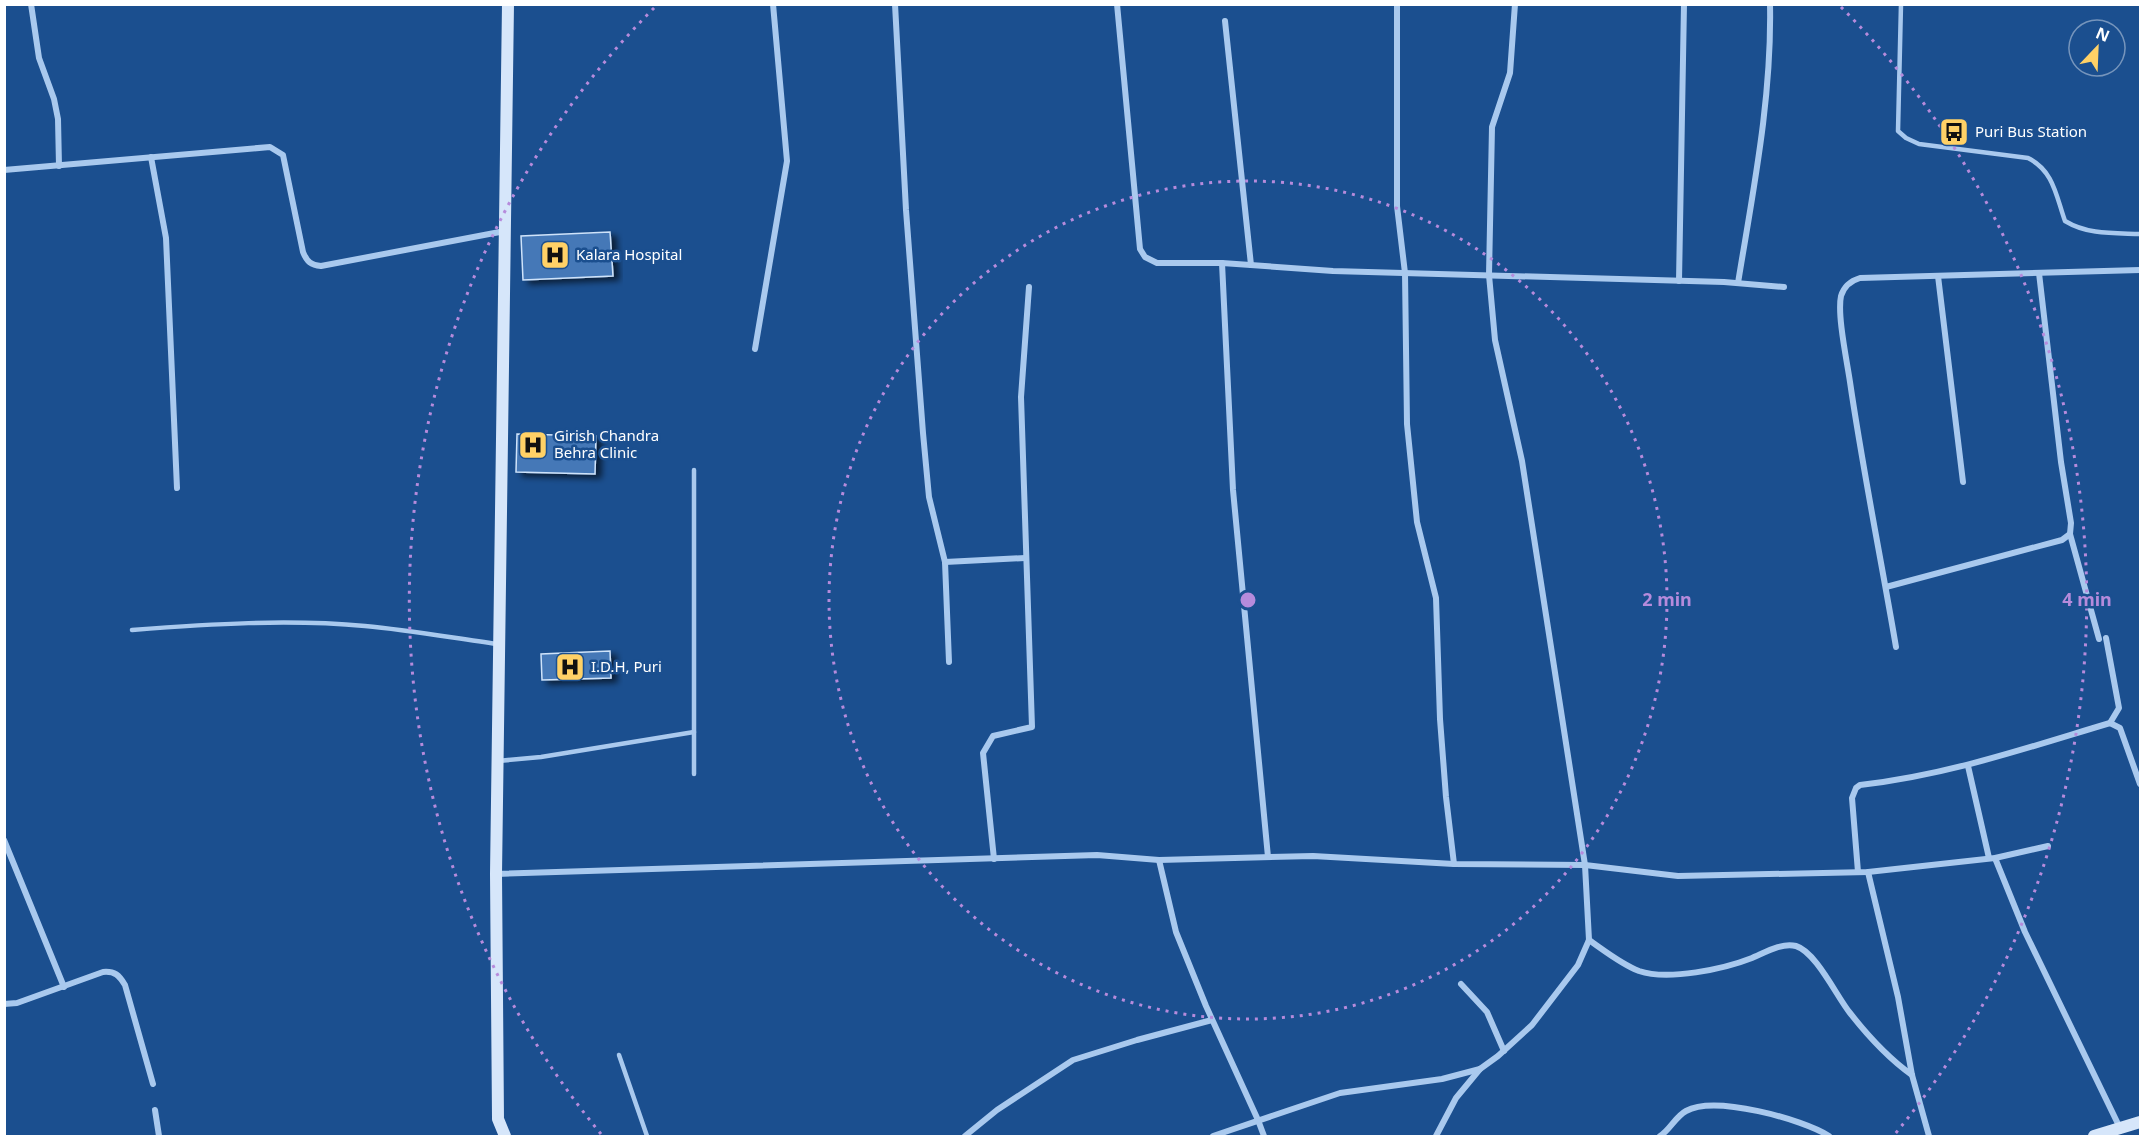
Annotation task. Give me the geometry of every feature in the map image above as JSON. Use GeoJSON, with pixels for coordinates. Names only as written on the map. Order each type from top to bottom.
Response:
{"type":"FeatureCollection","features":[{"type":"Feature","properties":{"kind":"main road"},"geometry":{"type":"LineString","coordinates":[[505,1137],[498,1119],[496,874],[508,4]]}},
{"type":"Feature","properties":{"kind":"main road"},"geometry":{"type":"LineString","coordinates":[[2094,1137],[2140,1122]]}},
{"type":"Feature","properties":{"kind":"street"},"geometry":{"type":"LineString","coordinates":[[31,4],[39,58],[54,99],[58,118],[58,166]]}},
{"type":"Feature","properties":{"kind":"street"},"geometry":{"type":"LineString","coordinates":[[755,349],[787,161],[773,4]]}},
{"type":"Feature","properties":{"kind":"street"},"geometry":{"type":"LineString","coordinates":[[894,4],[906,210],[923,433],[929,497],[945,562],[949,662]]}},
{"type":"Feature","properties":{"kind":"street"},"geometry":{"type":"LineString","coordinates":[[1117,4],[1140,249],[1145,257],[1157,263],[1222,263],[1333,271],[1679,280],[1784,286]]}},
{"type":"Feature","properties":{"kind":"street"},"geometry":{"type":"LineString","coordinates":[[1397,4],[1397,206],[1405,273],[1407,424],[1417,522],[1436,598],[1440,719],[1454,864]]}},
{"type":"Feature","properties":{"kind":"street"},"geometry":{"type":"LineString","coordinates":[[1436,1137],[1456,1098],[1480,1069],[1532,1025],[1561,990],[1578,965],[1588,940],[1585,865],[1522,461],[1495,340],[1489,275],[1492,127],[1510,73],[1515,4]]}},
{"type":"Feature","properties":{"kind":"street"},"geometry":{"type":"LineString","coordinates":[[1679,280],[1684,4]]}},
{"type":"Feature","properties":{"kind":"street"},"geometry":{"type":"LineString","coordinates":[[1738,283],[1759,155],[1768,76],[1770,4]]}},
{"type":"Feature","properties":{"kind":"street"},"geometry":{"type":"LineString","coordinates":[[1225,21],[1251,265]]}},
{"type":"Feature","properties":{"kind":"street"},"geometry":{"type":"LineString","coordinates":[[4,170],[270,147],[283,155],[286,164],[306,260],[313,265],[321,266],[505,231]]}},
{"type":"Feature","properties":{"kind":"street"},"geometry":{"type":"LineString","coordinates":[[152,158],[166,238],[177,488]]}},
{"type":"Feature","properties":{"kind":"street"},"geometry":{"type":"LineString","coordinates":[[1222,263],[1233,490],[1268,856]]}},
{"type":"Feature","properties":{"kind":"street"},"geometry":{"type":"LineString","coordinates":[[1896,647],[1842,333],[1841,297],[1845,288],[1850,281],[1860,278],[2140,270]]}},
{"type":"Feature","properties":{"kind":"street"},"geometry":{"type":"LineString","coordinates":[[1858,873],[1852,798],[1856,788],[1906,780],[1968,765],[2110,723],[2119,708],[2103,639],[2070,534],[2071,523],[2039,273]]}},
{"type":"Feature","properties":{"kind":"street"},"geometry":{"type":"LineString","coordinates":[[1938,276],[1963,482]]}},
{"type":"Feature","properties":{"kind":"street"},"geometry":{"type":"LineString","coordinates":[[994,859],[983,753],[993,736],[1032,727],[1025,558],[1022,397],[1029,287]]}},
{"type":"Feature","properties":{"kind":"street"},"geometry":{"type":"LineString","coordinates":[[1886,587],[2062,540],[2070,534]]}},
{"type":"Feature","properties":{"kind":"street"},"geometry":{"type":"LineString","coordinates":[[945,562],[1025,558]]}},
{"type":"Feature","properties":{"kind":"street"},"geometry":{"type":"LineString","coordinates":[[2110,723],[2120,728],[2140,784]]}},
{"type":"Feature","properties":{"kind":"street"},"geometry":{"type":"LineString","coordinates":[[1968,765],[1992,858],[2029,942],[2120,1128]]}},
{"type":"Feature","properties":{"kind":"street"},"geometry":{"type":"LineString","coordinates":[[4,840],[64,987]]}},
{"type":"Feature","properties":{"kind":"street"},"geometry":{"type":"LineString","coordinates":[[496,874],[1097,855],[1159,860],[1313,856],[1454,864],[1585,865],[1678,876],[1858,873],[1992,858],[2048,846]]}},
{"type":"Feature","properties":{"kind":"street"},"geometry":{"type":"LineString","coordinates":[[1159,860],[1176,932],[1264,1137]]}},
{"type":"Feature","properties":{"kind":"street"},"geometry":{"type":"LineString","coordinates":[[1868,872],[1898,997],[1912,1075],[1929,1137]]}},
{"type":"Feature","properties":{"kind":"street"},"geometry":{"type":"LineString","coordinates":[[1588,940],[1625,964],[1642,972],[1660,975],[1703,971],[1738,963],[1785,946],[1795,946],[1814,961],[1851,1014],[1894,1063],[1912,1075]]}},
{"type":"Feature","properties":{"kind":"street"},"geometry":{"type":"LineString","coordinates":[[4,1004],[17,1003],[103,972],[113,972],[120,976],[125,985],[153,1084]]}},
{"type":"Feature","properties":{"kind":"street"},"geometry":{"type":"LineString","coordinates":[[1461,984],[1487,1012],[1504,1051]]}},
{"type":"Feature","properties":{"kind":"street"},"geometry":{"type":"LineString","coordinates":[[965,1137],[997,1110],[1073,1060],[1212,1020]]}},
{"type":"Feature","properties":{"kind":"street"},"geometry":{"type":"LineString","coordinates":[[1213,1137],[1340,1093],[1442,1079],[1480,1069]]}},
{"type":"Feature","properties":{"kind":"street"},"geometry":{"type":"LineString","coordinates":[[1659,1137],[1686,1111],[1698,1107],[1737,1107],[1785,1118],[1821,1131],[1829,1137]]}},
{"type":"Feature","properties":{"kind":"street"},"geometry":{"type":"LineString","coordinates":[[155,1110],[159,1137]]}},
{"type":"Feature","properties":{"kind":"lane"},"geometry":{"type":"LineString","coordinates":[[1901,4],[1898,131],[1918,144],[2028,158],[2040,164],[2048,174],[2065,221],[2089,232],[2140,234]]}},
{"type":"Feature","properties":{"kind":"lane"},"geometry":{"type":"LineString","coordinates":[[694,470],[694,774]]}},
{"type":"Feature","properties":{"kind":"lane"},"geometry":{"type":"LineString","coordinates":[[132,630],[260,622],[304,622],[366,626],[500,644]]}},
{"type":"Feature","properties":{"kind":"lane"},"geometry":{"type":"LineString","coordinates":[[498,761],[541,757],[694,732]]}},
{"type":"Feature","properties":{"kind":"lane"},"geometry":{"type":"LineString","coordinates":[[619,1055],[647,1137]]}},
{"type":"Feature","properties":{"kind":"building"},"geometry":{"type":"Polygon","coordinates":[[[610,232],[613,276],[523,280],[521,236],[610,232]]]}},
{"type":"Feature","properties":{"kind":"building"},"geometry":{"type":"Polygon","coordinates":[[[517,434],[596,436],[595,474],[516,472],[517,434]]]}},
{"type":"Feature","properties":{"kind":"building"},"geometry":{"type":"Polygon","coordinates":[[[610,651],[611,678],[542,680],[541,654],[610,651]]]}},
{"type":"Feature","properties":{"kind":"place","name":"Puri Bus Station"},"geometry":{"type":"Point","coordinates":[1954,132]}},
{"type":"Feature","properties":{"kind":"place","name":"Kalara Hospital"},"geometry":{"type":"Point","coordinates":[555,255]}},
{"type":"Feature","properties":{"kind":"place","name":"Girish Chandra Behra Clinic"},"geometry":{"type":"Point","coordinates":[533,445]}},
{"type":"Feature","properties":{"kind":"place","name":"I.D.H, Puri"},"geometry":{"type":"Point","coordinates":[570,667]}}]}
